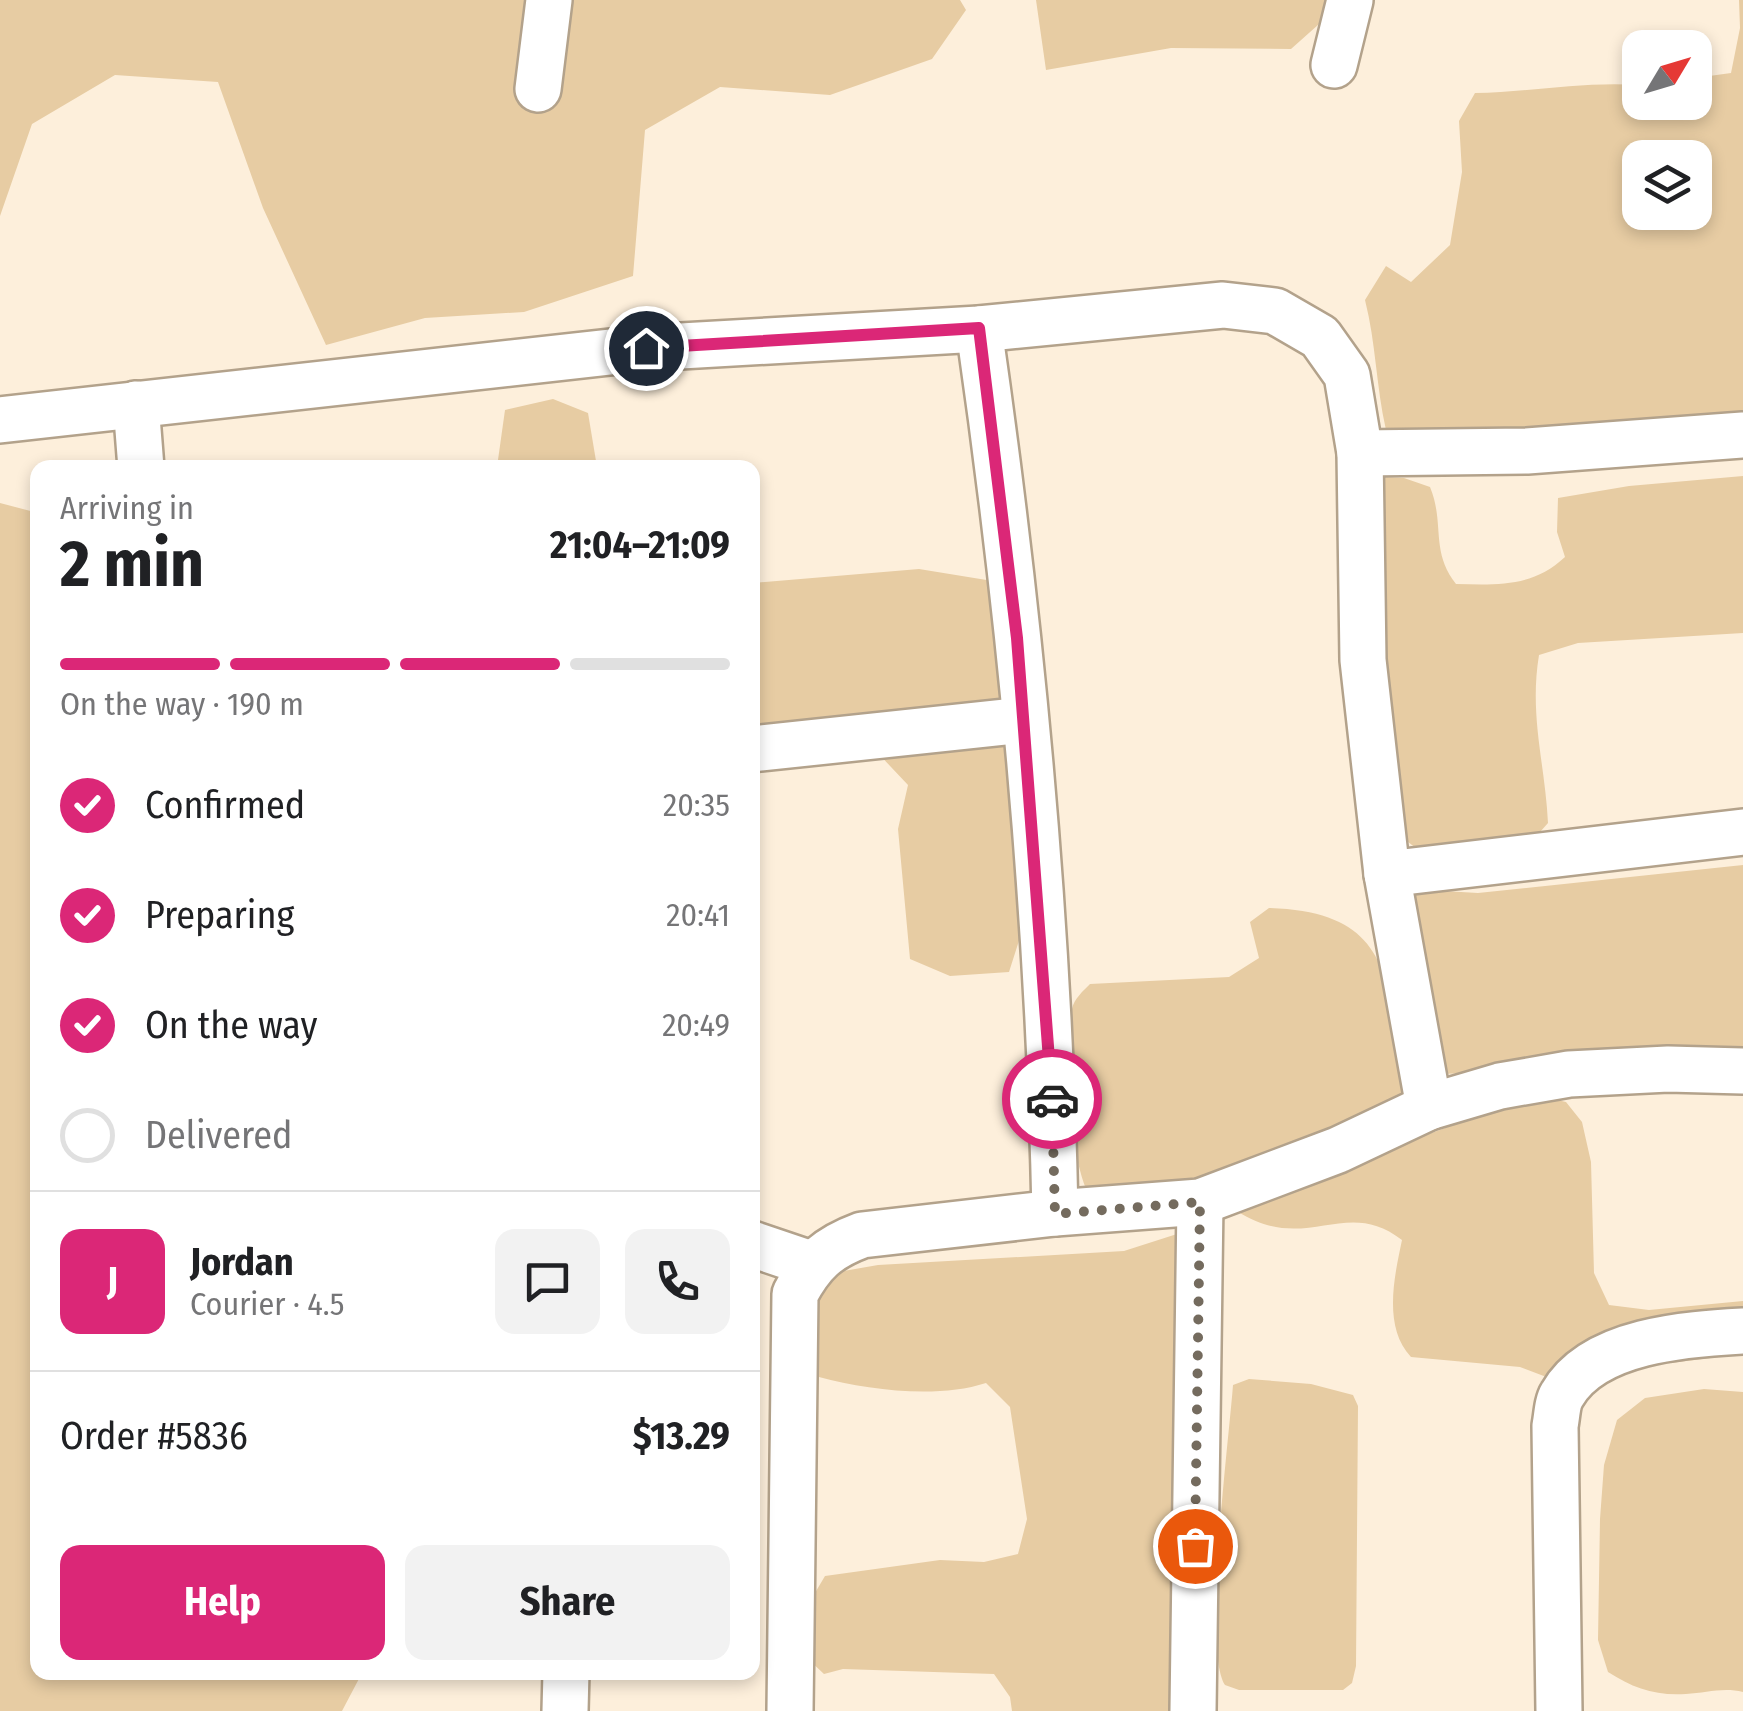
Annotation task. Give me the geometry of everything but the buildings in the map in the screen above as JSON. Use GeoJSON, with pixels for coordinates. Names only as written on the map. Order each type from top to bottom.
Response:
{"type":"FeatureCollection","features":[{"type":"Feature","properties":{"kind":"street"},"geometry":{"type":"LineString","coordinates":[[538,89],[549,0]]}},
{"type":"Feature","properties":{"kind":"street"},"geometry":{"type":"LineString","coordinates":[[1334,65],[1350,0]]}},
{"type":"Feature","properties":{"kind":"street"},"geometry":{"type":"LineString","coordinates":[[0,420],[646,348],[979,328],[1223,305],[1276,311],[1320,337],[1347,374],[1360,454],[1363,660],[1387,874],[1429,1108]]}},
{"type":"Feature","properties":{"kind":"street"},"geometry":{"type":"LineString","coordinates":[[979,328],[1001,482],[1024,720],[1051,1053],[1055,1214]]}},
{"type":"Feature","properties":{"kind":"street"},"geometry":{"type":"LineString","coordinates":[[136,404],[140,460]]}},
{"type":"Feature","properties":{"kind":"street"},"geometry":{"type":"LineString","coordinates":[[1360,454],[1527,451],[1743,435]]}},
{"type":"Feature","properties":{"kind":"street"},"geometry":{"type":"LineString","coordinates":[[760,748],[1024,720]]}},
{"type":"Feature","properties":{"kind":"street"},"geometry":{"type":"LineString","coordinates":[[1387,874],[1743,832]]}},
{"type":"Feature","properties":{"kind":"street"},"geometry":{"type":"LineString","coordinates":[[790,1711],[796,1294],[812,1264],[834,1245],[862,1235],[1200,1202],[1338,1150],[1429,1108],[1500,1086],[1569,1074],[1668,1068],[1743,1071]]}},
{"type":"Feature","properties":{"kind":"street"},"geometry":{"type":"LineString","coordinates":[[1193,1711],[1200,1202]]}},
{"type":"Feature","properties":{"kind":"street"},"geometry":{"type":"LineString","coordinates":[[760,1247],[812,1264]]}},
{"type":"Feature","properties":{"kind":"street"},"geometry":{"type":"LineString","coordinates":[[1559,1711],[1554,1426],[1561,1396],[1582,1371],[1612,1354],[1697,1334],[1743,1331]]}},
{"type":"Feature","properties":{"kind":"street"},"geometry":{"type":"LineString","coordinates":[[565,1711],[566,1680]]}},
{"type":"Feature","properties":{"kind":"shaded area"},"geometry":{"type":"Polygon","coordinates":[[[0,0],[960,0],[966,10],[932,59],[830,95],[720,87],[645,130],[633,276],[524,312],[425,318],[326,345],[263,208],[218,82],[115,75],[32,124],[0,216],[0,0]]]}},
{"type":"Feature","properties":{"kind":"shaded area"},"geometry":{"type":"Polygon","coordinates":[[[1036,0],[1346,0],[1291,49],[1171,48],[1046,70],[1036,0]]]}},
{"type":"Feature","properties":{"kind":"shaded area"},"geometry":{"type":"Polygon","coordinates":[[[1739,0],[1743,0],[1743,431],[1425,442],[1386,430],[1365,300],[1386,266],[1411,282],[1450,245],[1462,172],[1459,121],[1475,93],[1622,85],[1622,120],[1712,120],[1712,76],[1731,73],[1740,28],[1739,0]]]}},
{"type":"Feature","properties":{"kind":"shaded area"},"geometry":{"type":"Polygon","coordinates":[[[553,399],[588,413],[596,460],[498,460],[505,410],[553,399]]]}},
{"type":"Feature","properties":{"kind":"shaded area"},"geometry":{"type":"Polygon","coordinates":[[[1743,476],[1743,633],[1578,643],[1539,655],[1537,719],[1548,823],[1532,841],[1425,855],[1399,835],[1380,693],[1379,503],[1384,477],[1404,478],[1430,487],[1448,572],[1456,584],[1486,584],[1528,579],[1565,557],[1557,532],[1558,498],[1629,486],[1743,476]]]}},
{"type":"Feature","properties":{"kind":"shaded area"},"geometry":{"type":"Polygon","coordinates":[[[0,503],[30,511],[30,1680],[358,1680],[342,1711],[0,1711],[0,503]]]}},
{"type":"Feature","properties":{"kind":"shaded area"},"geometry":{"type":"Polygon","coordinates":[[[919,569],[1011,584],[1024,925],[1009,972],[950,976],[910,959],[898,829],[908,785],[874,749],[760,766],[760,582],[919,569]]]}},
{"type":"Feature","properties":{"kind":"shaded area"},"geometry":{"type":"Polygon","coordinates":[[[1743,865],[1743,1065],[1438,1074],[1410,889],[1478,893],[1743,865]]]}},
{"type":"Feature","properties":{"kind":"shaded area"},"geometry":{"type":"Polygon","coordinates":[[[1269,908],[1312,913],[1343,924],[1365,941],[1379,964],[1388,991],[1405,1096],[1212,1186],[1086,1189],[1068,1100],[1069,1028],[1077,999],[1090,984],[1229,977],[1259,958],[1250,922],[1269,908]]]}},
{"type":"Feature","properties":{"kind":"shaded area"},"geometry":{"type":"Polygon","coordinates":[[[1540,1096],[1566,1102],[1582,1122],[1591,1162],[1594,1273],[1609,1305],[1649,1310],[1743,1301],[1743,1354],[1549,1378],[1520,1367],[1411,1357],[1402,1345],[1394,1317],[1394,1286],[1402,1240],[1362,1223],[1284,1228],[1237,1211],[1425,1135],[1540,1096]]]}},
{"type":"Feature","properties":{"kind":"shaded area"},"geometry":{"type":"Polygon","coordinates":[[[1205,1225],[1198,1711],[1012,1711],[1010,1697],[994,1674],[843,1669],[824,1674],[808,1659],[809,1603],[825,1576],[940,1560],[984,1562],[1018,1554],[1027,1519],[1010,1407],[986,1383],[925,1392],[859,1386],[819,1377],[804,1345],[810,1301],[838,1272],[878,1265],[1124,1251],[1205,1225]]]}},
{"type":"Feature","properties":{"kind":"shaded area"},"geometry":{"type":"Polygon","coordinates":[[[1249,1379],[1311,1384],[1353,1395],[1358,1406],[1356,1666],[1352,1683],[1343,1690],[1239,1690],[1225,1685],[1216,1631],[1223,1495],[1233,1385],[1249,1379]]]}},
{"type":"Feature","properties":{"kind":"shaded area"},"geometry":{"type":"Polygon","coordinates":[[[1704,1389],[1743,1392],[1743,1692],[1664,1694],[1635,1687],[1608,1672],[1598,1640],[1604,1465],[1617,1420],[1645,1398],[1704,1389]]]}},
{"type":"Feature","properties":{"kind":"way so far"},"geometry":{"type":"LineString","coordinates":[[1052,1099],[1055,1214],[1200,1202],[1195,1546]]}},
{"type":"Feature","properties":{"kind":"route"},"geometry":{"type":"LineString","coordinates":[[646,348],[979,328],[1001,482],[1017,638],[1052,1099]]}}]}
